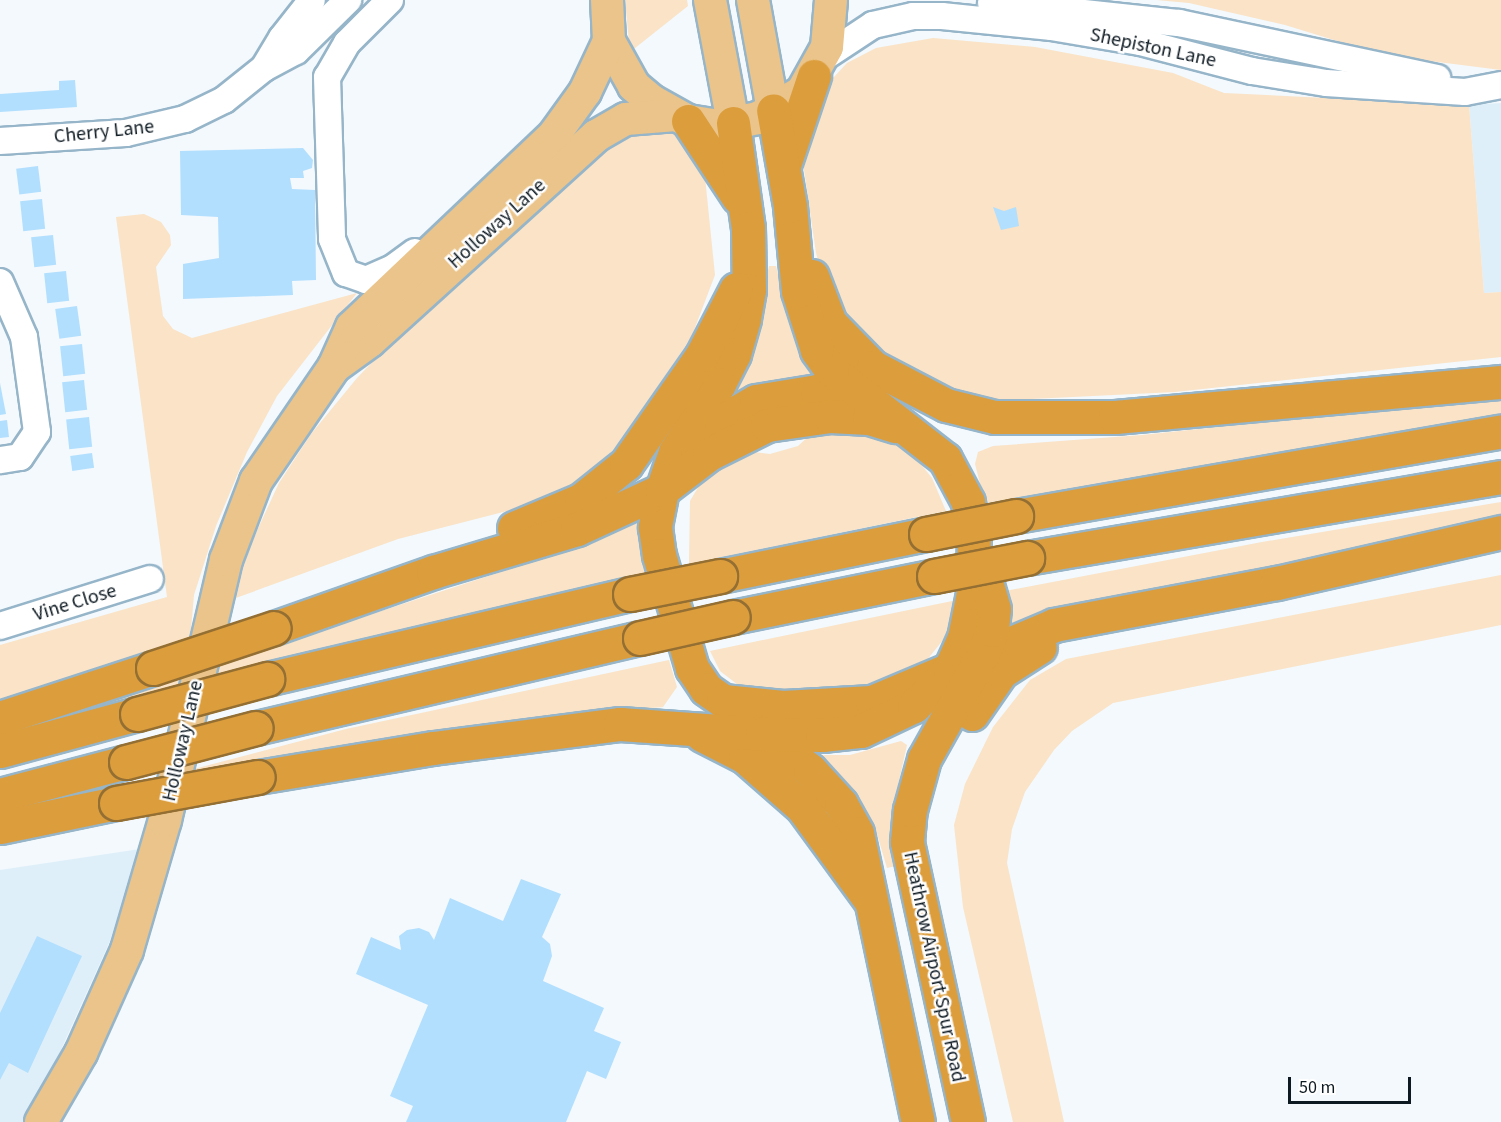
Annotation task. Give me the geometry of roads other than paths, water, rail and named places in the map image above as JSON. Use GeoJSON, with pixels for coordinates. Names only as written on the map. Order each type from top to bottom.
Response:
{"type":"FeatureCollection","features":[{"type":"Feature","properties":{"kind":"highway"},"geometry":{"type":"LineString","coordinates":[[784,167],[818,67]]}},
{"type":"Feature","properties":{"kind":"highway"},"geometry":{"type":"LineString","coordinates":[[0,827],[258,777],[595,726],[646,724],[762,734],[822,735],[879,725],[914,706],[950,669],[962,645],[969,614],[975,545],[968,502],[954,470],[935,449],[904,428],[832,371],[808,332],[796,282],[790,206],[773,110]]}},
{"type":"Feature","properties":{"kind":"highway"},"geometry":{"type":"LineString","coordinates":[[682,118],[730,179],[747,214]]}},
{"type":"Feature","properties":{"kind":"highway"},"geometry":{"type":"LineString","coordinates":[[733,123],[747,214],[749,290],[734,354],[675,452],[674,481],[656,535],[692,668],[706,689],[810,770],[841,804],[862,846],[871,902],[918,1122]]}},
{"type":"Feature","properties":{"kind":"highway"},"geometry":{"type":"LineString","coordinates":[[790,206],[803,237],[815,290],[830,323],[855,351],[893,381],[946,405],[995,417],[1115,417],[1501,382]]}},
{"type":"Feature","properties":{"kind":"highway"},"geometry":{"type":"LineString","coordinates":[[433,572],[478,543],[581,500],[627,464],[702,355],[748,260]]}},
{"type":"Feature","properties":{"kind":"highway"},"geometry":{"type":"LineString","coordinates":[[674,481],[710,432],[735,410],[780,395],[858,392],[950,425],[990,434],[1054,434],[1115,417]]}},
{"type":"Feature","properties":{"kind":"highway"},"geometry":{"type":"LineString","coordinates":[[0,718],[274,628],[433,572],[577,529],[674,481],[732,440],[784,420],[850,417],[904,428]]}},
{"type":"Feature","properties":{"kind":"highway"},"geometry":{"type":"LineString","coordinates":[[0,751],[267,679],[630,594],[1016,516],[1501,431]]}},
{"type":"Feature","properties":{"kind":"highway"},"geometry":{"type":"LineString","coordinates":[[0,795],[256,728],[733,617],[1027,558],[1501,477]]}},
{"type":"Feature","properties":{"kind":"highway"},"geometry":{"type":"LineString","coordinates":[[723,701],[760,706],[847,705],[891,696],[984,654],[1054,626],[1148,610],[1501,532]]}},
{"type":"Feature","properties":{"kind":"highway","name":"Heathrow Airport Spur Road"},"geometry":{"type":"LineString","coordinates":[[968,1122],[909,859],[910,810],[924,759],[984,654],[992,630],[994,609],[975,545]]}},
{"type":"Feature","properties":{"kind":"highway"},"geometry":{"type":"LineString","coordinates":[[938,991],[928,837],[934,790],[965,728],[989,685],[1026,653],[1148,610]]}},
{"type":"Feature","properties":{"kind":"highway"},"geometry":{"type":"LineString","coordinates":[[687,727],[745,758],[789,794],[817,825],[871,902]]}},
{"type":"Feature","properties":{"kind":"main road"},"geometry":{"type":"LineString","coordinates":[[710,0],[733,123]]}},
{"type":"Feature","properties":{"kind":"main road"},"geometry":{"type":"LineString","coordinates":[[753,0],[773,110]]}},
{"type":"Feature","properties":{"kind":"main road"},"geometry":{"type":"LineString","coordinates":[[818,67],[831,20],[831,0]]}},
{"type":"Feature","properties":{"kind":"main road","name":"Holloway Lane"},"geometry":{"type":"LineString","coordinates":[[42,1122],[81,1053],[127,950],[165,820],[235,529],[268,460],[334,367],[352,327],[479,206],[572,113],[604,17]]}},
{"type":"Feature","properties":{"kind":"main road"},"geometry":{"type":"LineString","coordinates":[[604,17],[634,86],[682,118]]}},
{"type":"Feature","properties":{"kind":"main road","name":"Holloway Lane"},"geometry":{"type":"LineString","coordinates":[[334,367],[370,341],[596,136],[626,119],[682,118],[702,125],[733,123],[773,110],[797,96],[818,67]]}},
{"type":"Feature","properties":{"kind":"street","name":"Cherry Lane"},"geometry":{"type":"LineString","coordinates":[[264,68],[282,38],[312,0]]}},
{"type":"Feature","properties":{"kind":"street","name":"Cherry Lane"},"geometry":{"type":"LineString","coordinates":[[0,141],[151,130],[204,111],[264,68],[296,51],[348,0]]}},
{"type":"Feature","properties":{"kind":"street"},"geometry":{"type":"LineString","coordinates":[[390,0],[347,43],[327,77],[329,190],[333,239],[340,261],[346,273],[372,279],[393,268],[479,206]]}},
{"type":"Feature","properties":{"kind":"street","name":"Shepiston Lane"},"geometry":{"type":"LineString","coordinates":[[953,0],[1179,23],[1429,77],[1497,85]]}},
{"type":"Feature","properties":{"kind":"street","name":"Shepiston Lane"},"geometry":{"type":"LineString","coordinates":[[818,67],[873,25],[913,16],[942,16],[1051,27],[1140,42],[1252,70],[1326,83],[1464,92],[1497,85]]}},
{"type":"Feature","properties":{"kind":"street"},"geometry":{"type":"LineString","coordinates":[[0,282],[24,337],[37,432],[20,457],[0,460]]}},
{"type":"Feature","properties":{"kind":"street","name":"Vine Close"},"geometry":{"type":"LineString","coordinates":[[0,626],[150,579]]}}]}
